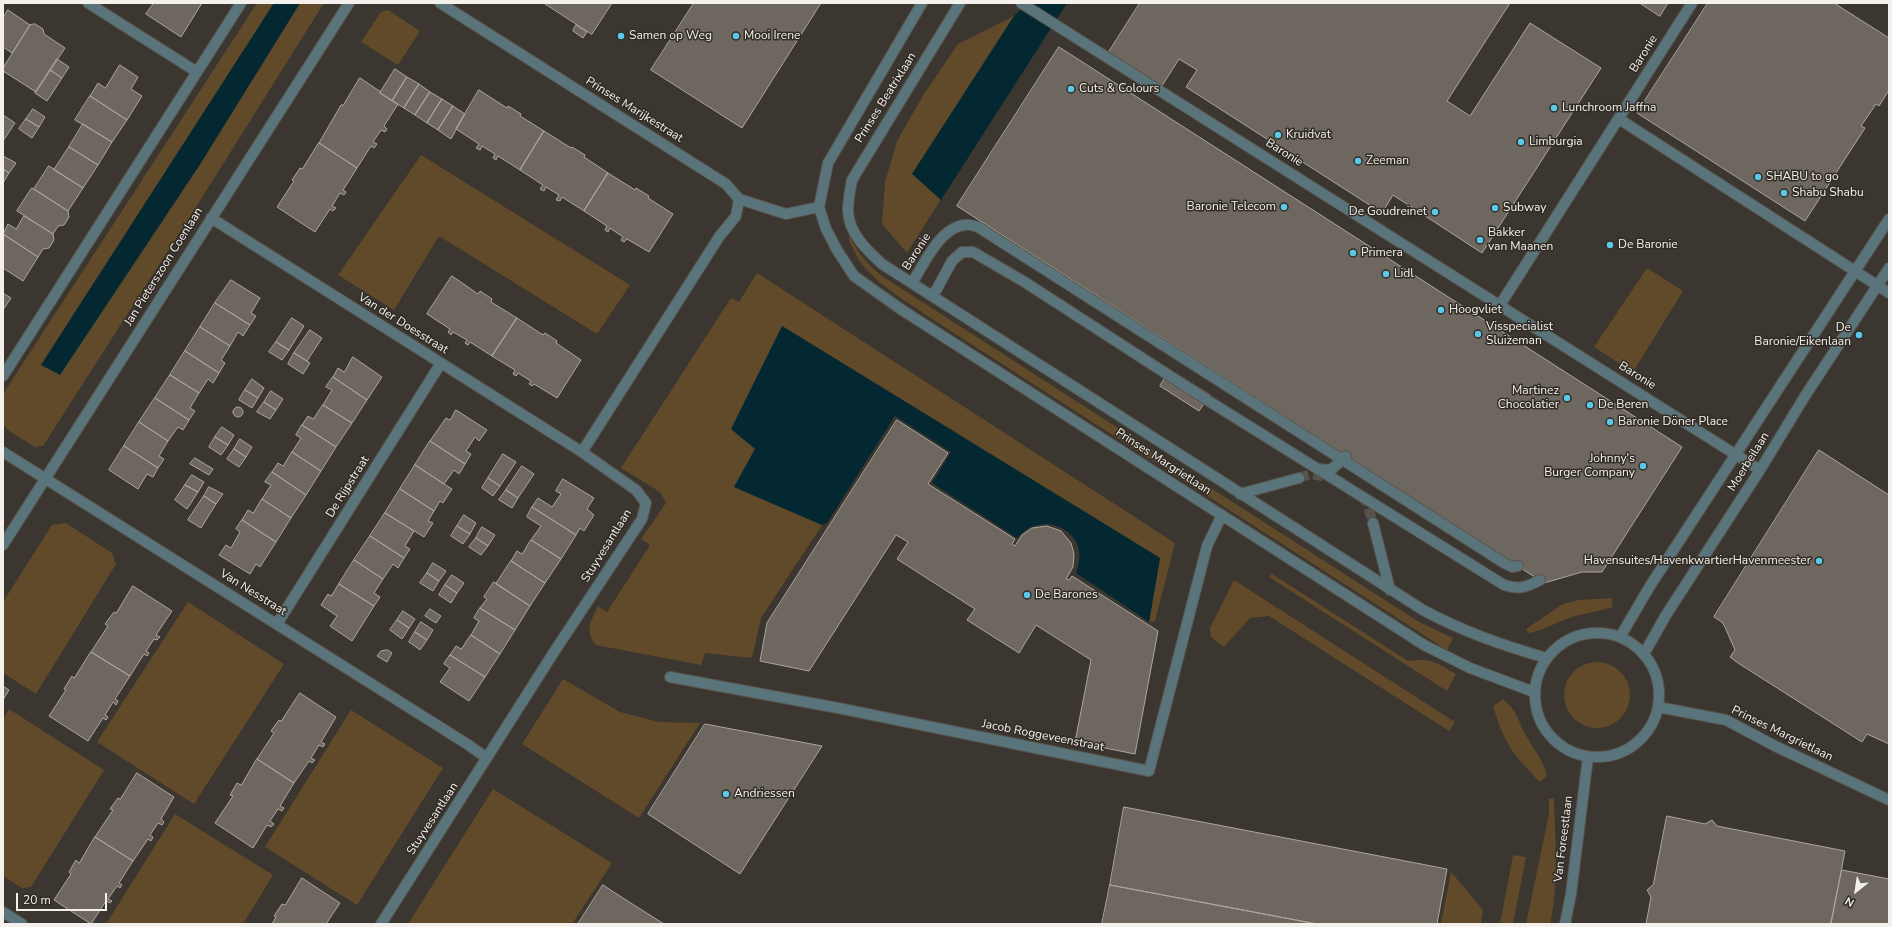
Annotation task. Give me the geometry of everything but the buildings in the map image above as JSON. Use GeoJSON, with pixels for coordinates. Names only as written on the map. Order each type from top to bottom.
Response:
{"type":"FeatureCollection","features":[{"type":"Feature","properties":{"kind":"street"},"geometry":{"type":"LineString","coordinates":[[88,3],[197,72]]}},
{"type":"Feature","properties":{"kind":"street"},"geometry":{"type":"LineString","coordinates":[[3,376],[241,3]]}},
{"type":"Feature","properties":{"kind":"street","name":"Jan Pieterszoon Coenlaan"},"geometry":{"type":"LineString","coordinates":[[3,545],[349,3]]}},
{"type":"Feature","properties":{"kind":"street","name":"Prinses Marijkestraat"},"geometry":{"type":"LineString","coordinates":[[440,3],[726,184],[739,199]]}},
{"type":"Feature","properties":{"kind":"street","name":"Prinses Beatrixlaan"},"geometry":{"type":"LineString","coordinates":[[819,207],[828,163],[922,3]]}},
{"type":"Feature","properties":{"kind":"street","name":"Prinses Beatrixlaan"},"geometry":{"type":"LineString","coordinates":[[848,212],[852,180],[960,3]]}},
{"type":"Feature","properties":{"kind":"street","name":"Baronie"},"geometry":{"type":"LineString","coordinates":[[1021,3],[1760,470]]}},
{"type":"Feature","properties":{"kind":"street","name":"Baronie"},"geometry":{"type":"LineString","coordinates":[[1500,305],[1692,3]]}},
{"type":"Feature","properties":{"kind":"street"},"geometry":{"type":"LineString","coordinates":[[1619,119],[1889,293]]}},
{"type":"Feature","properties":{"kind":"street"},"geometry":{"type":"LineString","coordinates":[[582,452],[719,237],[736,216],[739,199],[786,214],[819,207]]}},
{"type":"Feature","properties":{"kind":"street","name":"Prinses Margrietlaan"},"geometry":{"type":"LineString","coordinates":[[819,207],[826,229],[837,250],[854,276],[902,310],[1424,645],[1470,668],[1534,692]]}},
{"type":"Feature","properties":{"kind":"street","name":"Prinses Margrietlaan"},"geometry":{"type":"LineString","coordinates":[[848,212],[853,229],[861,245],[882,264],[1390,590],[1454,627],[1483,639],[1546,658]]}},
{"type":"Feature","properties":{"kind":"street","name":"Van der Doesstraat"},"geometry":{"type":"LineString","coordinates":[[211,218],[582,452]]}},
{"type":"Feature","properties":{"kind":"street","name":"Moerbeilaan"},"geometry":{"type":"LineString","coordinates":[[1620,637],[1736,454],[1889,219]]}},
{"type":"Feature","properties":{"kind":"street","name":"Baronie"},"geometry":{"type":"LineString","coordinates":[[912,283],[938,241],[945,234],[965,225],[978,227],[1344,458],[1504,563],[1512,567],[1518,566]]}},
{"type":"Feature","properties":{"kind":"street"},"geometry":{"type":"LineString","coordinates":[[933,296],[952,261],[962,252],[973,252],[1023,281],[1207,400],[1504,585],[1515,589],[1526,588],[1540,580]]}},
{"type":"Feature","properties":{"kind":"street","name":"Moerbeilaan"},"geometry":{"type":"LineString","coordinates":[[1644,654],[1666,615],[1760,470],[1805,396],[1889,268]]}},
{"type":"Feature","properties":{"kind":"street","name":"De Rijpstraat"},"geometry":{"type":"LineString","coordinates":[[277,624],[441,363]]}},
{"type":"Feature","properties":{"kind":"street","name":"Van Nesstraat"},"geometry":{"type":"LineString","coordinates":[[3,452],[487,758]]}},
{"type":"Feature","properties":{"kind":"street","name":"Stuyvesantlaan"},"geometry":{"type":"LineString","coordinates":[[381,924],[562,640],[642,519],[646,503],[636,490],[582,452]]}},
{"type":"Feature","properties":{"kind":"street"},"geometry":{"type":"LineString","coordinates":[[1318,469],[1331,470],[1344,458]]}},
{"type":"Feature","properties":{"kind":"street"},"geometry":{"type":"LineString","coordinates":[[1240,494],[1299,478]]}},
{"type":"Feature","properties":{"kind":"street","name":"Jacob Roggeveenstraat"},"geometry":{"type":"LineString","coordinates":[[670,677],[838,708],[1149,771],[1207,546],[1222,515]]}},
{"type":"Feature","properties":{"kind":"street"},"geometry":{"type":"LineString","coordinates":[[1373,523],[1390,590]]}},
{"type":"Feature","properties":{"kind":"street"},"geometry":{"type":"LineString","coordinates":[[1605,633],[1620,637],[1637,647],[1644,654],[1650,663],[1658,685],[1658,707],[1649,729],[1633,746],[1612,756],[1588,757],[1562,747],[1549,735],[1538,715],[1534,692],[1538,674],[1546,658],[1562,643],[1583,634],[1605,633]]}},
{"type":"Feature","properties":{"kind":"street","name":"Prinses Margrietlaan"},"geometry":{"type":"LineString","coordinates":[[1658,707],[1726,720],[1775,746],[1889,800]]}},
{"type":"Feature","properties":{"kind":"street","name":"Van Foreestlaan"},"geometry":{"type":"LineString","coordinates":[[1565,924],[1571,894],[1588,757]]}},
{"type":"Feature","properties":{"kind":"street"},"geometry":{"type":"LineString","coordinates":[[3,912],[22,924]]}},
{"type":"Feature","properties":{"kind":"shaded area"},"geometry":{"type":"Polygon","coordinates":[[[257,3],[274,3],[41,365],[199,166],[300,3],[324,3],[203,196],[43,446],[35,447],[9,431],[3,424],[3,394],[257,3]]]}},
{"type":"Feature","properties":{"kind":"shaded area"},"geometry":{"type":"Polygon","coordinates":[[[388,10],[420,31],[398,65],[361,42],[381,12],[388,10]]]}},
{"type":"Feature","properties":{"kind":"shaded area"},"geometry":{"type":"Polygon","coordinates":[[[1014,16],[912,174],[943,196],[907,253],[882,224],[885,182],[897,141],[924,94],[958,44],[1014,16]]]}},
{"type":"Feature","properties":{"kind":"shaded area"},"geometry":{"type":"Polygon","coordinates":[[[421,155],[630,285],[597,334],[439,236],[394,310],[338,275],[421,155]]]}},
{"type":"Feature","properties":{"kind":"shaded area"},"geometry":{"type":"Polygon","coordinates":[[[850,237],[856,248],[872,268],[882,276],[1419,622],[1453,638],[1447,650],[898,296],[874,277],[858,259],[848,238],[850,237]]]}},
{"type":"Feature","properties":{"kind":"shaded area"},"geometry":{"type":"Polygon","coordinates":[[[1647,268],[1683,291],[1633,372],[1594,347],[1647,268]]]}},
{"type":"Feature","properties":{"kind":"shaded area"},"geometry":{"type":"Polygon","coordinates":[[[757,273],[1175,543],[1155,621],[1149,622],[1160,558],[782,326],[755,449],[734,487],[822,525],[761,618],[752,658],[705,653],[701,665],[596,645],[590,635],[590,626],[598,606],[607,612],[650,545],[641,539],[666,503],[660,492],[621,468],[731,298],[739,302],[757,273]]]}},
{"type":"Feature","properties":{"kind":"shaded area"},"geometry":{"type":"Polygon","coordinates":[[[66,523],[112,553],[116,564],[36,694],[3,673],[3,602],[52,525],[66,523]]]}},
{"type":"Feature","properties":{"kind":"shaded area"},"geometry":{"type":"Polygon","coordinates":[[[1272,574],[1408,661],[1423,660],[1433,662],[1456,674],[1447,691],[1269,577],[1272,574]]]}},
{"type":"Feature","properties":{"kind":"shaded area"},"geometry":{"type":"Polygon","coordinates":[[[1234,580],[1455,722],[1449,731],[1269,616],[1250,618],[1224,647],[1211,637],[1210,628],[1234,580]]]}},
{"type":"Feature","properties":{"kind":"shaded area"},"geometry":{"type":"Polygon","coordinates":[[[1612,598],[1612,607],[1574,616],[1534,632],[1529,633],[1526,629],[1563,604],[1579,600],[1612,598]]]}},
{"type":"Feature","properties":{"kind":"shaded area"},"geometry":{"type":"Polygon","coordinates":[[[188,602],[284,664],[194,804],[97,742],[188,602]]]}},
{"type":"Feature","properties":{"kind":"shaded area"},"geometry":{"type":"Polygon","coordinates":[[[1597,662],[1610,665],[1620,672],[1627,682],[1630,695],[1627,708],[1620,718],[1610,725],[1597,728],[1584,725],[1574,718],[1567,708],[1564,695],[1567,682],[1574,672],[1584,665],[1597,662]]]}},
{"type":"Feature","properties":{"kind":"shaded area"},"geometry":{"type":"Polygon","coordinates":[[[563,679],[620,712],[659,722],[700,723],[639,818],[522,744],[563,679]]]}},
{"type":"Feature","properties":{"kind":"shaded area"},"geometry":{"type":"Polygon","coordinates":[[[1503,699],[1507,702],[1518,718],[1524,732],[1543,764],[1547,776],[1540,782],[1510,748],[1501,730],[1493,706],[1503,699]]]}},
{"type":"Feature","properties":{"kind":"shaded area"},"geometry":{"type":"Polygon","coordinates":[[[9,709],[104,770],[31,887],[22,888],[3,876],[3,719],[9,709]]]}},
{"type":"Feature","properties":{"kind":"shaded area"},"geometry":{"type":"Polygon","coordinates":[[[351,710],[443,768],[357,905],[265,847],[351,710]]]}},
{"type":"Feature","properties":{"kind":"shaded area"},"geometry":{"type":"Polygon","coordinates":[[[493,789],[612,863],[572,924],[408,924],[493,789]]]}},
{"type":"Feature","properties":{"kind":"shaded area"},"geometry":{"type":"Polygon","coordinates":[[[1549,798],[1554,799],[1556,862],[1553,909],[1550,924],[1526,924],[1549,814],[1549,798]]]}},
{"type":"Feature","properties":{"kind":"shaded area"},"geometry":{"type":"Polygon","coordinates":[[[175,814],[273,875],[243,924],[106,924],[175,814]]]}},
{"type":"Feature","properties":{"kind":"shaded area"},"geometry":{"type":"Polygon","coordinates":[[[1513,855],[1526,857],[1513,924],[1500,924],[1513,855]]]}},
{"type":"Feature","properties":{"kind":"shaded area"},"geometry":{"type":"Polygon","coordinates":[[[1451,872],[1483,910],[1481,924],[1441,924],[1451,872]]]}},
{"type":"Feature","properties":{"kind":"water"},"geometry":{"type":"Polygon","coordinates":[[[274,3],[300,3],[199,166],[60,375],[41,365],[274,3]]]}},
{"type":"Feature","properties":{"kind":"water"},"geometry":{"type":"Polygon","coordinates":[[[1027,3],[1067,3],[941,200],[912,174],[1014,16],[1027,3]]]}},
{"type":"Feature","properties":{"kind":"water"},"geometry":{"type":"Polygon","coordinates":[[[782,326],[1160,558],[1149,622],[1076,573],[1079,560],[1078,546],[1075,539],[1064,529],[1050,524],[1036,525],[1026,530],[1017,538],[932,483],[951,452],[895,416],[827,523],[822,525],[734,487],[755,449],[731,429],[782,326]]]}},
{"type":"Feature","properties":{"kind":"tunnel"},"geometry":{"type":"LineString","coordinates":[[1299,478],[1311,474],[1331,478]]}},
{"type":"Feature","properties":{"kind":"tunnel"},"geometry":{"type":"LineString","coordinates":[[1361,496],[1367,503],[1373,523]]}},
{"type":"Feature","properties":{"kind":"place","name":"Samen op Weg"},"geometry":{"type":"Point","coordinates":[621,36]}},
{"type":"Feature","properties":{"kind":"place","name":"Mooi Irene"},"geometry":{"type":"Point","coordinates":[736,36]}},
{"type":"Feature","properties":{"kind":"place","name":"Cuts & Colours"},"geometry":{"type":"Point","coordinates":[1071,89]}},
{"type":"Feature","properties":{"kind":"place","name":"Lunchroom Jaffna"},"geometry":{"type":"Point","coordinates":[1554,108]}},
{"type":"Feature","properties":{"kind":"place","name":"Kruidvat"},"geometry":{"type":"Point","coordinates":[1278,135]}},
{"type":"Feature","properties":{"kind":"place","name":"Limburgia"},"geometry":{"type":"Point","coordinates":[1521,142]}},
{"type":"Feature","properties":{"kind":"place","name":"Zeeman"},"geometry":{"type":"Point","coordinates":[1358,161]}},
{"type":"Feature","properties":{"kind":"place","name":"SHABU to go"},"geometry":{"type":"Point","coordinates":[1758,177]}},
{"type":"Feature","properties":{"kind":"place","name":"Shabu Shabu"},"geometry":{"type":"Point","coordinates":[1784,193]}},
{"type":"Feature","properties":{"kind":"place","name":"Baronie Telecom"},"geometry":{"type":"Point","coordinates":[1284,207]}},
{"type":"Feature","properties":{"kind":"place","name":"Subway"},"geometry":{"type":"Point","coordinates":[1495,208]}},
{"type":"Feature","properties":{"kind":"place","name":"De Goudreinet"},"geometry":{"type":"Point","coordinates":[1435,212]}},
{"type":"Feature","properties":{"kind":"place","name":"Bakker van Maanen"},"geometry":{"type":"Point","coordinates":[1480,240]}},
{"type":"Feature","properties":{"kind":"place","name":"De Baronie"},"geometry":{"type":"Point","coordinates":[1610,245]}},
{"type":"Feature","properties":{"kind":"place","name":"Primera"},"geometry":{"type":"Point","coordinates":[1353,253]}},
{"type":"Feature","properties":{"kind":"place","name":"Lidl"},"geometry":{"type":"Point","coordinates":[1386,274]}},
{"type":"Feature","properties":{"kind":"place","name":"Hoogvliet"},"geometry":{"type":"Point","coordinates":[1441,310]}},
{"type":"Feature","properties":{"kind":"place","name":"Visspecialist Sluizeman"},"geometry":{"type":"Point","coordinates":[1478,334]}},
{"type":"Feature","properties":{"kind":"place","name":"De Baronie/Eikenlaan"},"geometry":{"type":"Point","coordinates":[1859,335]}},
{"type":"Feature","properties":{"kind":"place","name":"Martinez Chocolatier"},"geometry":{"type":"Point","coordinates":[1567,398]}},
{"type":"Feature","properties":{"kind":"place","name":"De Beren"},"geometry":{"type":"Point","coordinates":[1590,405]}},
{"type":"Feature","properties":{"kind":"place","name":"Baronie Döner Place"},"geometry":{"type":"Point","coordinates":[1610,422]}},
{"type":"Feature","properties":{"kind":"place","name":"Johnny's Burger Company"},"geometry":{"type":"Point","coordinates":[1643,466]}},
{"type":"Feature","properties":{"kind":"place","name":"Havensuites/HavenkwartierHavenmeester"},"geometry":{"type":"Point","coordinates":[1819,561]}},
{"type":"Feature","properties":{"kind":"place","name":"De Barones"},"geometry":{"type":"Point","coordinates":[1027,595]}},
{"type":"Feature","properties":{"kind":"place","name":"Andriessen"},"geometry":{"type":"Point","coordinates":[726,794]}}]}
